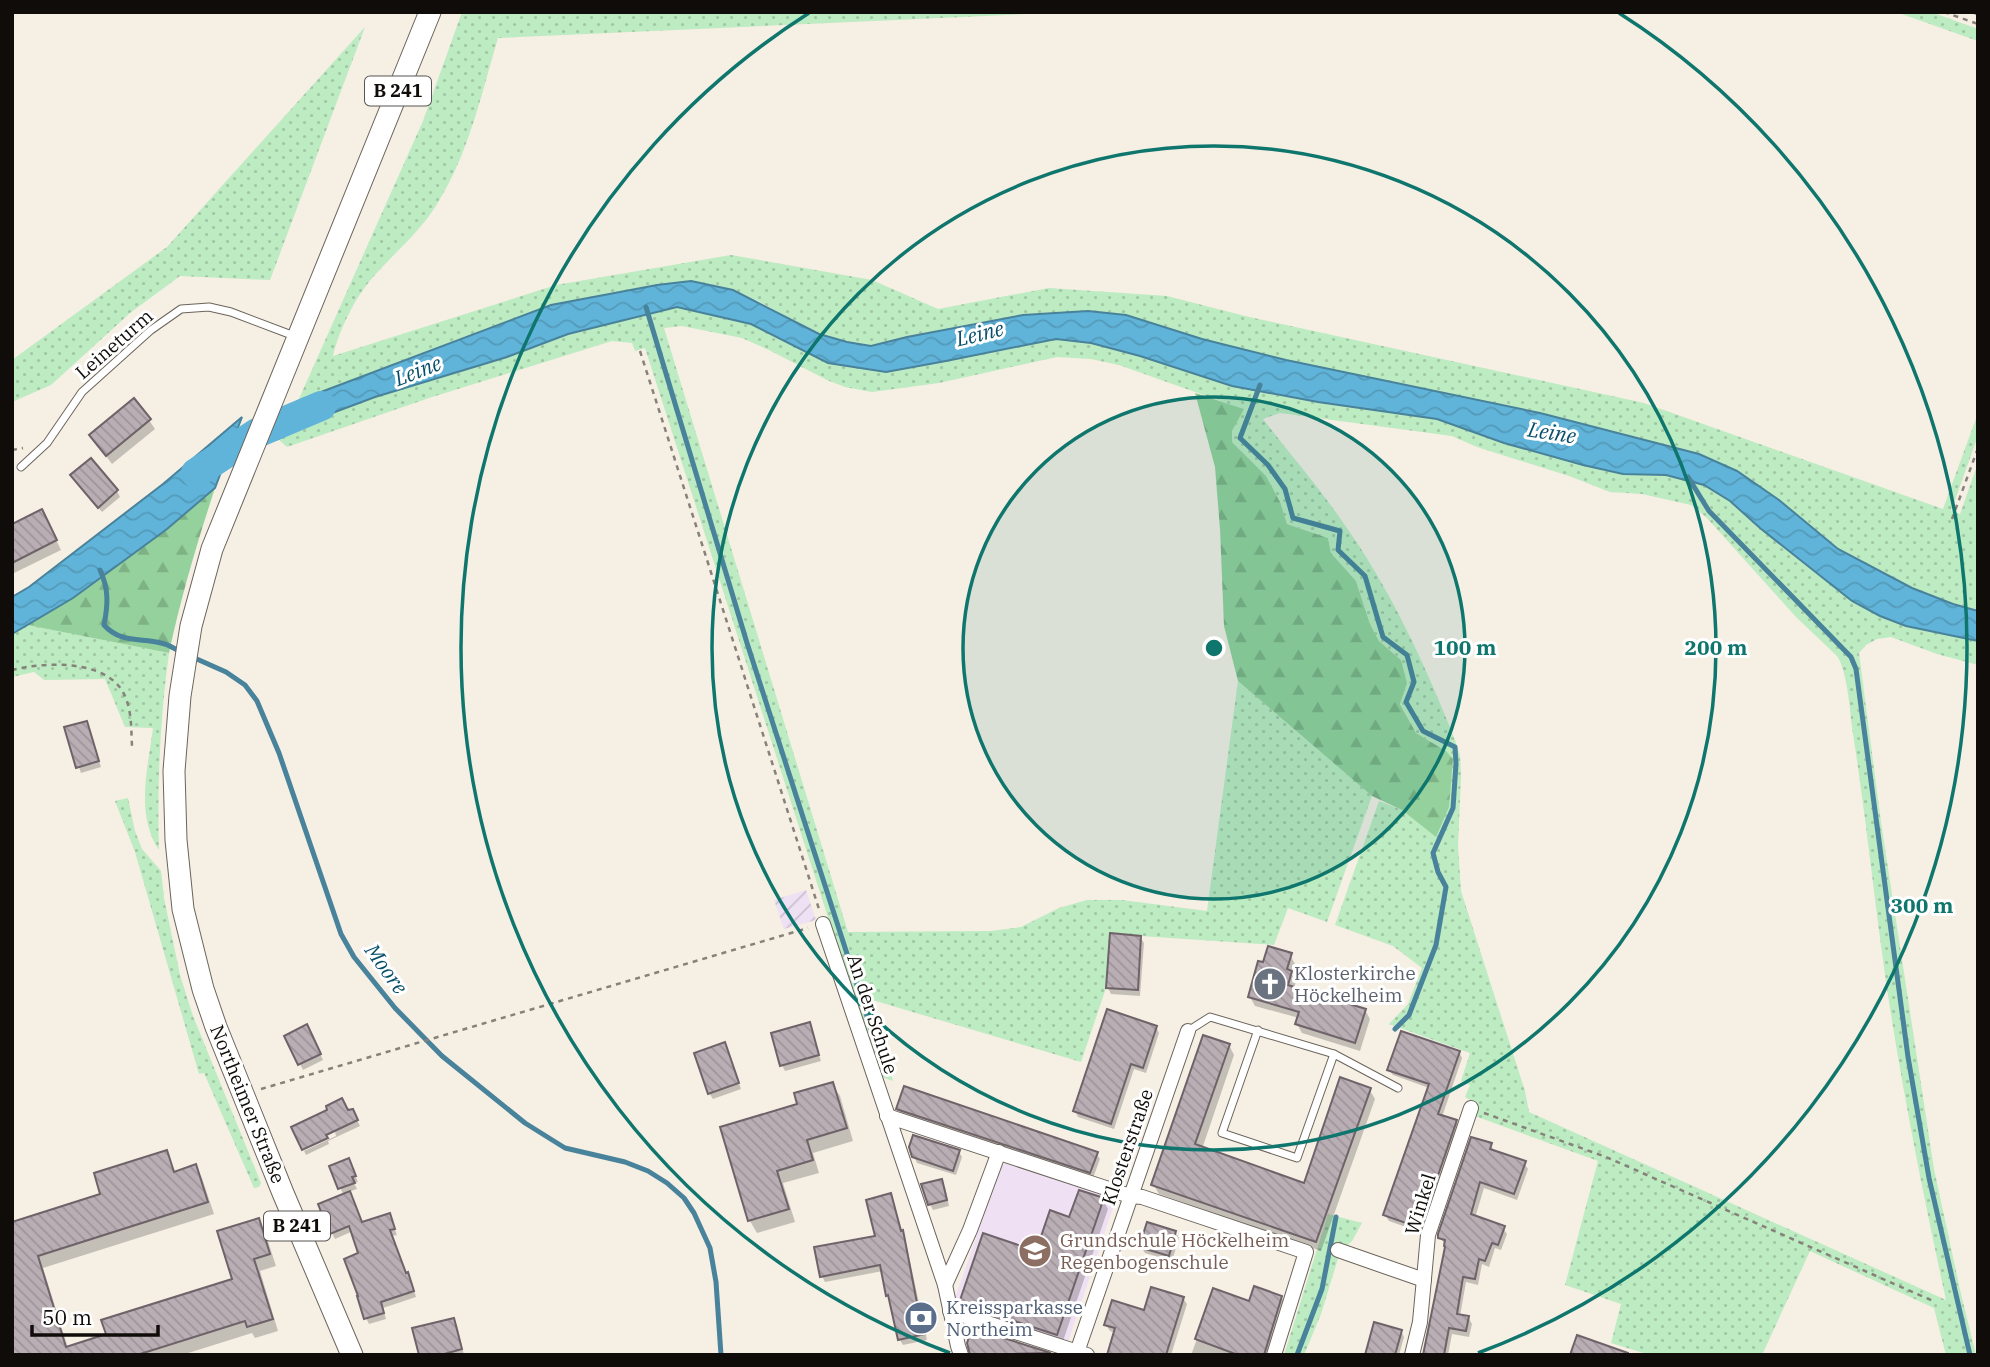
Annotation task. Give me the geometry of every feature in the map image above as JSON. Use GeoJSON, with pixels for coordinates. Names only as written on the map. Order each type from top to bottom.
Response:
{"type":"FeatureCollection","features":[{"type":"Feature","properties":{"kind":"main road","name":"B 241"},"geometry":{"type":"LineString","coordinates":[[298,338],[430,12]]}},
{"type":"Feature","properties":{"kind":"main road","name":"Northeimer Straße"},"geometry":{"type":"LineString","coordinates":[[298,338],[212,550],[191,626],[180,696],[174,771],[180,885],[196,962],[216,1027],[352,1355]]}},
{"type":"Feature","properties":{"kind":"street","name":"An der Schule"},"geometry":{"type":"LineString","coordinates":[[824,924],[945,1284],[961,1355]]}},
{"type":"Feature","properties":{"kind":"street","name":"Klosterstraße"},"geometry":{"type":"LineString","coordinates":[[1080,1354],[1130,1196],[1188,1031]]}},
{"type":"Feature","properties":{"kind":"street","name":"Winkel"},"geometry":{"type":"LineString","coordinates":[[1412,1355],[1420,1322],[1428,1235],[1471,1108]]}},
{"type":"Feature","properties":{"kind":"street"},"geometry":{"type":"LineString","coordinates":[[887,1116],[1307,1252],[1275,1355]]}},
{"type":"Feature","properties":{"kind":"street"},"geometry":{"type":"LineString","coordinates":[[945,1284],[970,1230],[999,1152]]}},
{"type":"Feature","properties":{"kind":"street"},"geometry":{"type":"LineString","coordinates":[[1338,1250],[1424,1280]]}},
{"type":"Feature","properties":{"kind":"street"},"geometry":{"type":"LineString","coordinates":[[950,1311],[1080,1354]]}},
{"type":"Feature","properties":{"kind":"lane","name":"Leineturm"},"geometry":{"type":"LineString","coordinates":[[21,467],[47,443],[82,392],[151,330],[181,309],[209,307],[231,312],[298,338]]}},
{"type":"Feature","properties":{"kind":"lane"},"geometry":{"type":"LineString","coordinates":[[1188,1031],[1210,1017],[1258,1030],[1334,1054],[1398,1088]]}},
{"type":"Feature","properties":{"kind":"lane"},"geometry":{"type":"LineString","coordinates":[[1258,1030],[1222,1133],[1297,1158],[1334,1054]]}},
{"type":"Feature","properties":{"kind":"path"},"geometry":{"type":"LineString","coordinates":[[1944,12],[1978,24]]}},
{"type":"Feature","properties":{"kind":"path"},"geometry":{"type":"LineString","coordinates":[[257,1090],[824,924],[640,351]]}},
{"type":"Feature","properties":{"kind":"path"},"geometry":{"type":"LineString","coordinates":[[1952,519],[1978,448]]}},
{"type":"Feature","properties":{"kind":"path"},"geometry":{"type":"LineString","coordinates":[[12,670],[52,664],[99,672],[109,677],[123,692],[128,703],[132,746]]}},
{"type":"Feature","properties":{"kind":"path"},"geometry":{"type":"LineString","coordinates":[[1471,1108],[1606,1157],[1933,1301]]}},
{"type":"Feature","properties":{"kind":"shaded area"},"geometry":{"type":"Polygon","coordinates":[[[806,890],[816,920],[784,929],[774,900],[806,890]]]}},
{"type":"Feature","properties":{"kind":"shaded area","name":"Grundschule Höckelheim Regenbogenschule"},"geometry":{"type":"Polygon","coordinates":[[[1008,1162],[1116,1199],[1068,1342],[953,1304],[1001,1166],[1008,1162]]]}},
{"type":"Feature","properties":{"kind":"green space"},"geometry":{"type":"Polygon","coordinates":[[[462,12],[1072,12],[498,38],[466,144],[448,185],[423,223],[360,294],[344,325],[333,356],[556,285],[731,255],[872,280],[938,309],[1049,288],[1167,296],[1245,316],[1644,403],[1943,509],[1978,413],[1978,436],[1951,511],[1960,514],[1978,463],[1978,611],[1912,588],[1838,548],[1779,500],[1737,471],[1699,454],[1540,413],[1286,360],[1202,339],[1126,315],[1105,312],[1023,315],[871,346],[819,334],[758,301],[692,281],[551,305],[298,401],[423,121],[462,12]]]}},
{"type":"Feature","properties":{"kind":"green space"},"geometry":{"type":"Polygon","coordinates":[[[1896,12],[1931,12],[1978,29],[1978,41],[1896,12]]]}},
{"type":"Feature","properties":{"kind":"green space"},"geometry":{"type":"Polygon","coordinates":[[[365,27],[270,280],[180,276],[130,313],[51,385],[12,402],[12,360],[167,247],[365,27]]]}},
{"type":"Feature","properties":{"kind":"green space"},"geometry":{"type":"Polygon","coordinates":[[[678,307],[751,324],[828,363],[886,372],[1056,339],[1091,343],[1232,386],[1318,402],[1437,419],[1504,443],[1583,465],[1623,474],[1666,475],[1704,485],[1730,501],[1852,601],[1906,626],[1978,641],[1978,665],[1891,637],[1877,639],[1859,653],[1881,822],[1934,1169],[1976,1355],[1946,1355],[1934,1308],[1810,1251],[1762,1355],[1650,1355],[1611,1343],[1621,1304],[1565,1285],[1598,1161],[1475,1116],[1479,1105],[1465,1097],[1470,1085],[1461,1081],[1470,1053],[1389,1024],[1408,1004],[1422,968],[1393,946],[1335,925],[1379,801],[1402,810],[1446,751],[1416,733],[1400,703],[1406,683],[1401,660],[1379,641],[1370,624],[1356,581],[1331,553],[1328,538],[1287,524],[1266,479],[1232,442],[1232,431],[1243,409],[1119,365],[1091,359],[1057,357],[939,383],[872,392],[845,387],[827,380],[742,338],[682,326],[664,328],[848,932],[991,931],[1021,927],[1059,908],[1087,900],[1122,900],[1207,911],[1238,681],[1372,796],[1327,922],[1288,908],[1274,945],[1110,934],[1106,988],[1081,1062],[869,999],[893,1081],[879,1076],[645,348],[635,351],[632,343],[612,341],[429,398],[287,447],[278,439],[319,418],[375,397],[507,357],[567,334],[678,307]],[[1280,413],[1263,419],[1333,508],[1376,573],[1419,655],[1455,740],[1460,755],[1461,776],[1458,846],[1461,891],[1525,1091],[1529,1112],[1946,1300],[1899,1062],[1848,694],[1844,672],[1837,656],[1796,617],[1706,517],[1691,505],[1642,494],[1610,492],[1452,436],[1280,413]]]}},
{"type":"Feature","properties":{"kind":"green space"},"geometry":{"type":"Polygon","coordinates":[[[1195,393],[1244,409],[1232,431],[1232,442],[1266,476],[1280,502],[1287,524],[1328,538],[1331,553],[1356,581],[1370,624],[1379,641],[1401,660],[1407,683],[1400,704],[1416,733],[1446,751],[1453,759],[1449,807],[1436,837],[1402,810],[1372,796],[1238,681],[1224,626],[1215,467],[1195,393]]]}},
{"type":"Feature","properties":{"kind":"green space"},"geometry":{"type":"Polygon","coordinates":[[[215,488],[169,653],[27,625],[124,561],[215,488]]]}},
{"type":"Feature","properties":{"kind":"green space"},"geometry":{"type":"Polygon","coordinates":[[[27,625],[169,653],[160,751],[159,850],[147,821],[145,806],[146,775],[153,728],[125,727],[105,679],[44,680],[34,672],[12,677],[12,634],[27,625]]]}},
{"type":"Feature","properties":{"kind":"green space"},"geometry":{"type":"Polygon","coordinates":[[[128,798],[142,849],[161,871],[180,975],[193,1016],[261,1183],[259,1187],[254,1188],[204,1073],[199,1074],[135,852],[115,801],[128,798]]]}},
{"type":"Feature","properties":{"kind":"green space"},"geometry":{"type":"Polygon","coordinates":[[[1328,1214],[1362,1223],[1352,1241],[1340,1252],[1321,1314],[1304,1355],[1284,1355],[1328,1214]]]}},
{"type":"Feature","properties":{"kind":"water"},"geometry":{"type":"Polygon","coordinates":[[[691,281],[733,290],[819,334],[871,346],[1023,315],[1088,311],[1126,315],[1202,339],[1286,360],[1540,413],[1699,454],[1737,471],[1779,500],[1838,549],[1912,588],[1978,611],[1978,641],[1906,626],[1852,601],[1730,501],[1704,485],[1666,475],[1623,474],[1583,465],[1504,443],[1437,419],[1318,402],[1232,386],[1091,343],[1056,339],[886,372],[828,363],[751,324],[677,307],[568,334],[507,357],[375,397],[319,418],[278,439],[290,406],[321,392],[551,305],[691,281]]]}},
{"type":"Feature","properties":{"kind":"water"},"geometry":{"type":"Polygon","coordinates":[[[242,417],[215,488],[167,529],[73,598],[12,634],[12,597],[29,587],[163,484],[242,417]]]}},
{"type":"Feature","properties":{"kind":"building"},"geometry":{"type":"Polygon","coordinates":[[[134,398],[151,419],[106,456],[89,435],[134,398]]]}},
{"type":"Feature","properties":{"kind":"building"},"geometry":{"type":"Polygon","coordinates":[[[91,458],[118,490],[98,508],[70,475],[91,458]]]}},
{"type":"Feature","properties":{"kind":"building"},"geometry":{"type":"Polygon","coordinates":[[[42,509],[57,540],[12,563],[12,524],[42,509]]]}},
{"type":"Feature","properties":{"kind":"building"},"geometry":{"type":"Polygon","coordinates":[[[87,721],[99,761],[76,768],[64,727],[87,721]]]}},
{"type":"Feature","properties":{"kind":"building"},"geometry":{"type":"Polygon","coordinates":[[[1110,933],[1141,936],[1138,990],[1106,988],[1110,933]]]}},
{"type":"Feature","properties":{"kind":"building"},"geometry":{"type":"Polygon","coordinates":[[[1268,946],[1292,953],[1287,969],[1292,971],[1288,985],[1366,1009],[1355,1043],[1295,1024],[1299,1012],[1248,997],[1258,961],[1263,962],[1268,946]]]}},
{"type":"Feature","properties":{"kind":"building"},"geometry":{"type":"Polygon","coordinates":[[[1107,1009],[1157,1026],[1143,1068],[1131,1064],[1111,1124],[1073,1111],[1107,1009]]]}},
{"type":"Feature","properties":{"kind":"building"},"geometry":{"type":"Polygon","coordinates":[[[810,1022],[819,1055],[780,1066],[771,1033],[810,1022]]]}},
{"type":"Feature","properties":{"kind":"building"},"geometry":{"type":"Polygon","coordinates":[[[307,1024],[321,1054],[298,1065],[284,1036],[307,1024]]]}},
{"type":"Feature","properties":{"kind":"building"},"geometry":{"type":"Polygon","coordinates":[[[1401,1031],[1460,1051],[1438,1114],[1457,1120],[1420,1228],[1383,1215],[1429,1084],[1387,1070],[1401,1031]]]}},
{"type":"Feature","properties":{"kind":"building"},"geometry":{"type":"Polygon","coordinates":[[[1203,1035],[1230,1044],[1195,1144],[1304,1183],[1340,1077],[1371,1088],[1316,1242],[1151,1185],[1203,1035]]]}},
{"type":"Feature","properties":{"kind":"building"},"geometry":{"type":"Polygon","coordinates":[[[725,1042],[739,1083],[708,1094],[694,1053],[725,1042]]]}},
{"type":"Feature","properties":{"kind":"building"},"geometry":{"type":"Polygon","coordinates":[[[833,1082],[847,1128],[807,1140],[813,1160],[777,1171],[789,1209],[748,1221],[720,1127],[797,1104],[794,1093],[833,1082]]]}},
{"type":"Feature","properties":{"kind":"building"},"geometry":{"type":"Polygon","coordinates":[[[904,1086],[1098,1152],[1090,1173],[896,1109],[904,1086]]]}},
{"type":"Feature","properties":{"kind":"building"},"geometry":{"type":"Polygon","coordinates":[[[342,1098],[348,1110],[353,1109],[358,1120],[302,1150],[291,1127],[327,1110],[326,1106],[342,1098]]]}},
{"type":"Feature","properties":{"kind":"building"},"geometry":{"type":"Polygon","coordinates":[[[913,1135],[960,1150],[953,1171],[912,1157],[909,1147],[913,1135]]]}},
{"type":"Feature","properties":{"kind":"building"},"geometry":{"type":"Polygon","coordinates":[[[1471,1137],[1492,1143],[1490,1149],[1526,1161],[1514,1194],[1480,1182],[1471,1214],[1505,1226],[1498,1245],[1492,1243],[1485,1261],[1479,1259],[1475,1279],[1463,1277],[1457,1314],[1469,1316],[1466,1331],[1449,1328],[1444,1355],[1423,1355],[1445,1247],[1445,1240],[1438,1238],[1438,1234],[1471,1137]]]}},
{"type":"Feature","properties":{"kind":"building"},"geometry":{"type":"Polygon","coordinates":[[[167,1150],[174,1172],[196,1164],[208,1202],[38,1256],[66,1347],[106,1334],[101,1320],[232,1279],[217,1231],[259,1218],[270,1254],[254,1259],[273,1319],[247,1327],[245,1321],[137,1355],[12,1355],[12,1222],[100,1194],[94,1173],[167,1150]]]}},
{"type":"Feature","properties":{"kind":"building"},"geometry":{"type":"Polygon","coordinates":[[[349,1158],[356,1176],[352,1177],[355,1183],[338,1189],[329,1166],[349,1158]]]}},
{"type":"Feature","properties":{"kind":"building"},"geometry":{"type":"Polygon","coordinates":[[[942,1179],[947,1200],[928,1205],[921,1184],[942,1179]]]}},
{"type":"Feature","properties":{"kind":"building"},"geometry":{"type":"Polygon","coordinates":[[[1079,1190],[1104,1198],[1057,1335],[959,1303],[983,1233],[1036,1251],[1050,1210],[1069,1217],[1079,1190]]]}},
{"type":"Feature","properties":{"kind":"building"},"geometry":{"type":"Polygon","coordinates":[[[350,1191],[362,1222],[390,1213],[395,1229],[390,1230],[414,1291],[381,1302],[384,1313],[364,1319],[344,1259],[358,1253],[349,1226],[330,1234],[318,1204],[350,1191]]]}},
{"type":"Feature","properties":{"kind":"building"},"geometry":{"type":"Polygon","coordinates":[[[891,1193],[901,1231],[903,1230],[925,1334],[898,1340],[880,1265],[820,1277],[814,1247],[875,1236],[866,1200],[891,1193]]]}},
{"type":"Feature","properties":{"kind":"building"},"geometry":{"type":"Polygon","coordinates":[[[1147,1222],[1176,1231],[1169,1256],[1139,1247],[1147,1222]]]}},
{"type":"Feature","properties":{"kind":"building"},"geometry":{"type":"Polygon","coordinates":[[[1254,1286],[1282,1296],[1264,1355],[1238,1355],[1195,1339],[1213,1288],[1249,1301],[1254,1286]]]}},
{"type":"Feature","properties":{"kind":"building"},"geometry":{"type":"Polygon","coordinates":[[[1151,1287],[1184,1297],[1166,1355],[1107,1355],[1115,1328],[1104,1325],[1112,1300],[1144,1310],[1151,1287]]]}},
{"type":"Feature","properties":{"kind":"building"},"geometry":{"type":"Polygon","coordinates":[[[454,1318],[462,1349],[441,1355],[419,1355],[412,1328],[454,1318]]]}},
{"type":"Feature","properties":{"kind":"building"},"geometry":{"type":"Polygon","coordinates":[[[1374,1322],[1402,1330],[1395,1355],[1365,1355],[1374,1322]]]}},
{"type":"Feature","properties":{"kind":"building"},"geometry":{"type":"Polygon","coordinates":[[[972,1328],[1051,1353],[970,1355],[967,1343],[972,1328]]]}},
{"type":"Feature","properties":{"kind":"building"},"geometry":{"type":"Polygon","coordinates":[[[1577,1335],[1628,1353],[1628,1355],[1570,1355],[1577,1335]]]}},
{"type":"Feature","properties":{"kind":"waterway"},"geometry":{"type":"LineString","coordinates":[[646,307],[747,643],[885,1072]]}},
{"type":"Feature","properties":{"kind":"waterway"},"geometry":{"type":"LineString","coordinates":[[1260,385],[1240,438],[1268,465],[1285,489],[1293,518],[1340,531],[1338,550],[1365,576],[1383,637],[1407,655],[1414,682],[1406,702],[1423,731],[1455,747],[1453,808],[1433,853],[1438,872],[1446,887],[1436,945],[1409,1015],[1395,1029]]}},
{"type":"Feature","properties":{"kind":"waterway","name":"Leine"},"geometry":{"type":"LineString","coordinates":[[196,473],[257,433],[321,406]]}},
{"type":"Feature","properties":{"kind":"waterway"},"geometry":{"type":"LineString","coordinates":[[1688,477],[1709,511],[1851,657],[1856,669],[1908,1057],[1929,1178],[1970,1355]]}},
{"type":"Feature","properties":{"kind":"waterway","name":"Moore"},"geometry":{"type":"LineString","coordinates":[[100,570],[107,597],[104,625],[117,635],[164,644],[181,652]]}},
{"type":"Feature","properties":{"kind":"waterway","name":"Moore"},"geometry":{"type":"LineString","coordinates":[[190,656],[226,672],[245,685],[257,701],[279,753],[341,934],[354,957],[395,1008],[442,1056],[525,1123],[565,1148],[625,1162],[648,1171],[684,1198],[710,1248],[716,1282],[721,1355]]}},
{"type":"Feature","properties":{"kind":"waterway"},"geometry":{"type":"LineString","coordinates":[[1297,1355],[1322,1289],[1336,1217]]}},
{"type":"Feature","properties":{"kind":"place","name":"Klosterkirche Höckelheim"},"geometry":{"type":"Point","coordinates":[1270,984]}},
{"type":"Feature","properties":{"kind":"place","name":"Grundschule Höckelheim Regenbogenschule"},"geometry":{"type":"Point","coordinates":[1035,1251]}},
{"type":"Feature","properties":{"kind":"place","name":"Kreissparkasse Northeim"},"geometry":{"type":"Point","coordinates":[921,1318]}}]}
